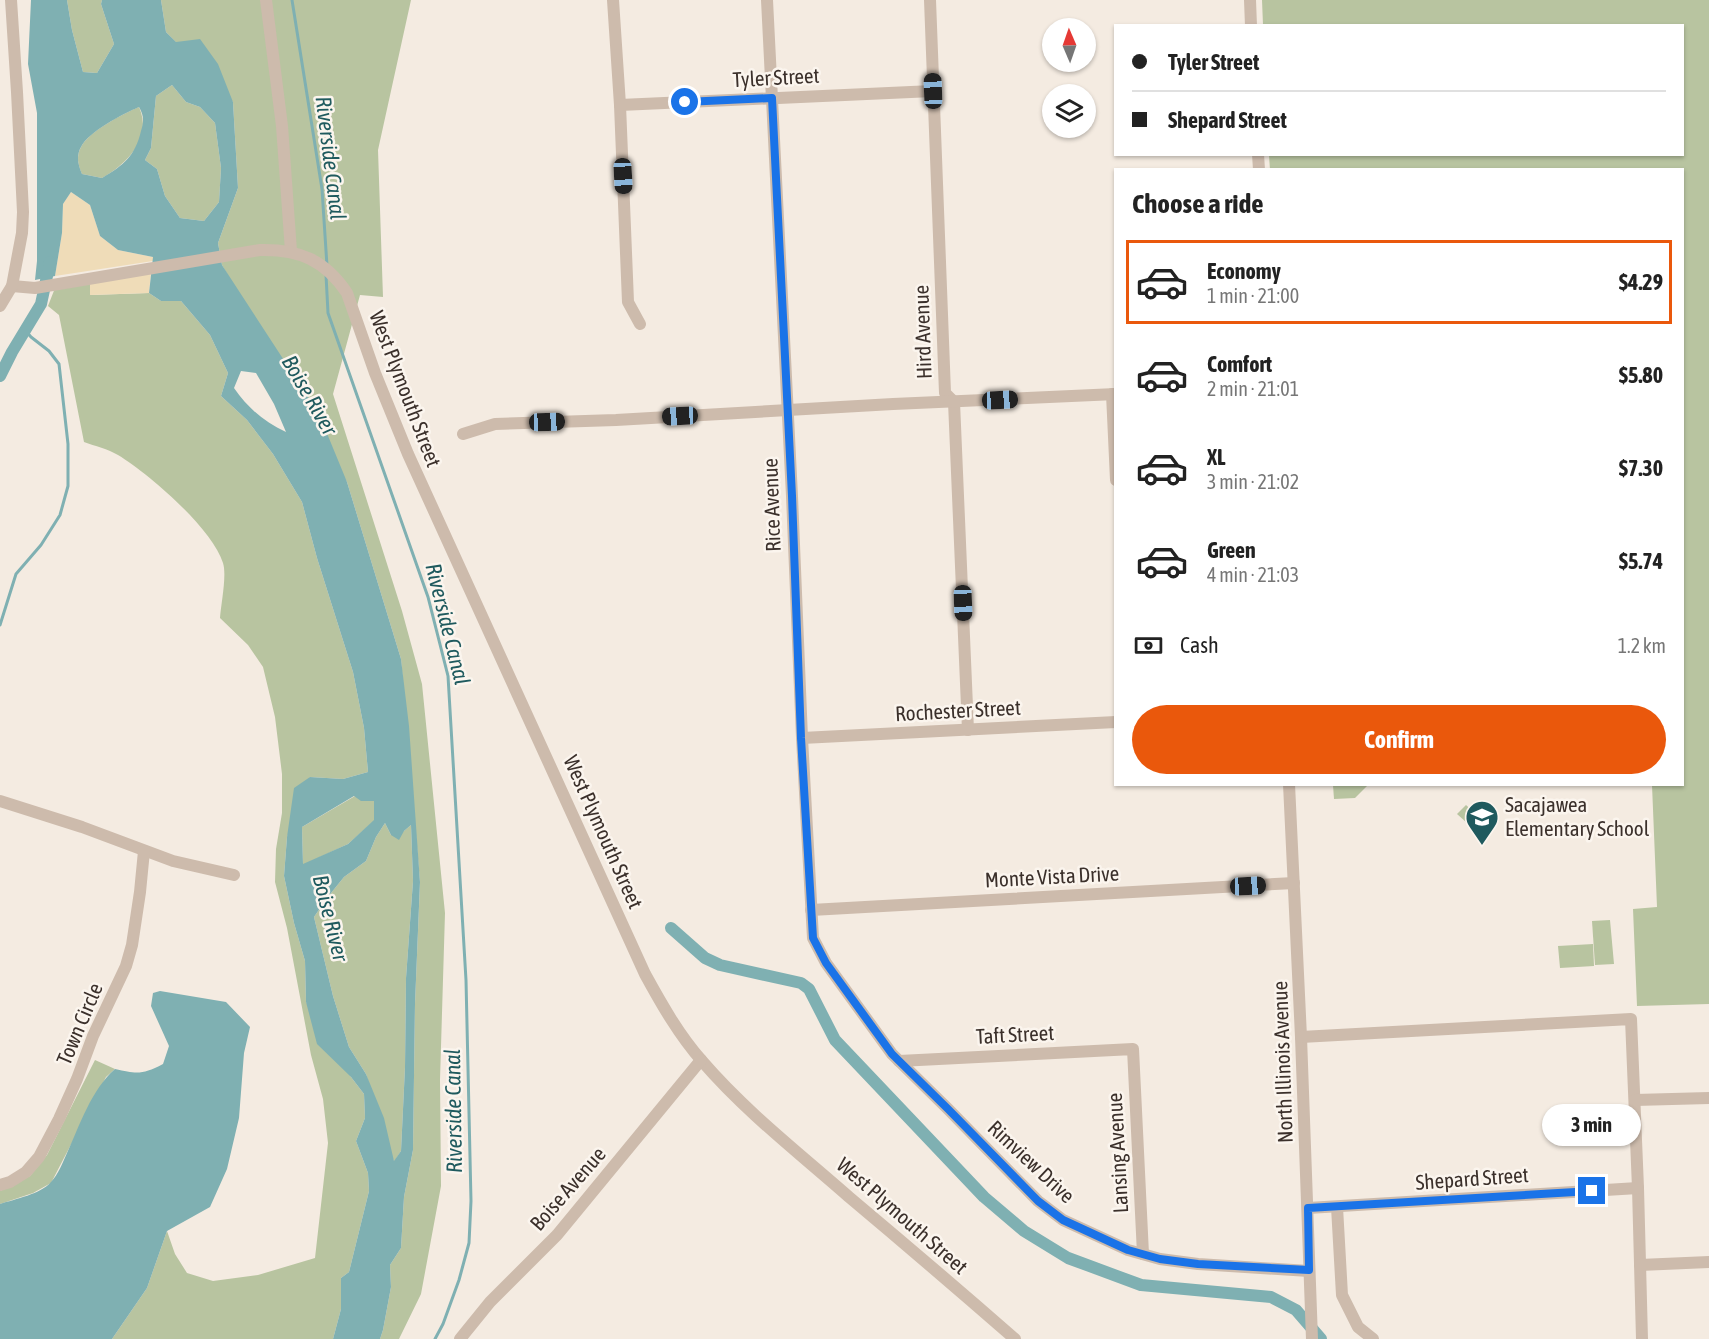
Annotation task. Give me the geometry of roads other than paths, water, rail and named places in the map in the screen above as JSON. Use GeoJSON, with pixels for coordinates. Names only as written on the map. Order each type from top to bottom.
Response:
{"type":"FeatureCollection","features":[{"type":"Feature","properties":{"kind":"street"},"geometry":{"type":"LineString","coordinates":[[0,306],[12,286],[22,233],[23,212],[11,0]]}},
{"type":"Feature","properties":{"kind":"street"},"geometry":{"type":"LineString","coordinates":[[266,0],[282,126],[291,251]]}},
{"type":"Feature","properties":{"kind":"street"},"geometry":{"type":"LineString","coordinates":[[613,0],[628,302],[640,324]]}},
{"type":"Feature","properties":{"kind":"street","name":"Rice Avenue"},"geometry":{"type":"LineString","coordinates":[[767,0],[788,410],[801,738],[813,938],[826,963],[850,997]]}},
{"type":"Feature","properties":{"kind":"street","name":"Hird Avenue"},"geometry":{"type":"LineString","coordinates":[[930,0],[945,393],[954,402],[968,730]]}},
{"type":"Feature","properties":{"kind":"street"},"geometry":{"type":"LineString","coordinates":[[1250,0],[1251,24]]}},
{"type":"Feature","properties":{"kind":"street","name":"Tyler Street"},"geometry":{"type":"LineString","coordinates":[[620,105],[933,91]]}},
{"type":"Feature","properties":{"kind":"street","name":"West Plymouth Street"},"geometry":{"type":"LineString","coordinates":[[12,286],[35,288],[276,249],[308,256],[333,275],[347,293],[375,373],[408,454],[645,974],[679,1031],[727,1089],[1015,1339]]}},
{"type":"Feature","properties":{"kind":"street"},"geometry":{"type":"LineString","coordinates":[[463,434],[495,424],[616,420],[1114,394]]}},
{"type":"Feature","properties":{"kind":"street","name":"Rochester Street"},"geometry":{"type":"LineString","coordinates":[[801,738],[1114,722]]}},
{"type":"Feature","properties":{"kind":"street","name":"North Illinois Avenue"},"geometry":{"type":"LineString","coordinates":[[1289,786],[1312,1338]]}},
{"type":"Feature","properties":{"kind":"street"},"geometry":{"type":"LineString","coordinates":[[0,801],[173,861],[234,875]]}},
{"type":"Feature","properties":{"kind":"street","name":"Town Circle"},"geometry":{"type":"LineString","coordinates":[[0,1185],[26,1172],[39,1157],[59,1119],[93,1036],[126,966],[132,945],[144,851]]}},
{"type":"Feature","properties":{"kind":"street","name":"Monte Vista Drive"},"geometry":{"type":"LineString","coordinates":[[811,910],[1294,883]]}},
{"type":"Feature","properties":{"kind":"street","name":"Rimview Drive"},"geometry":{"type":"LineString","coordinates":[[850,997],[892,1054],[1038,1201],[1063,1220],[1128,1250],[1160,1259],[1198,1264],[1309,1270]]}},
{"type":"Feature","properties":{"kind":"street"},"geometry":{"type":"LineString","coordinates":[[1301,1037],[1631,1019],[1642,1339]]}},
{"type":"Feature","properties":{"kind":"street","name":"Taft Street"},"geometry":{"type":"LineString","coordinates":[[899,1061],[1133,1049]]}},
{"type":"Feature","properties":{"kind":"street","name":"Lansing Avenue"},"geometry":{"type":"LineString","coordinates":[[1133,1049],[1143,1254]]}},
{"type":"Feature","properties":{"kind":"street","name":"Boise Avenue"},"geometry":{"type":"LineString","coordinates":[[460,1339],[490,1302],[557,1234],[701,1060]]}},
{"type":"Feature","properties":{"kind":"street"},"geometry":{"type":"LineString","coordinates":[[1635,1100],[1709,1098]]}},
{"type":"Feature","properties":{"kind":"street","name":"Shepard Street"},"geometry":{"type":"LineString","coordinates":[[1308,1208],[1638,1188]]}},
{"type":"Feature","properties":{"kind":"street"},"geometry":{"type":"LineString","coordinates":[[1337,1207],[1342,1295],[1358,1327],[1373,1339]]}},
{"type":"Feature","properties":{"kind":"street"},"geometry":{"type":"LineString","coordinates":[[1640,1265],[1709,1262]]}},
{"type":"Feature","properties":{"kind":"water"},"geometry":{"type":"Polygon","coordinates":[[[31,0],[67,0],[83,72],[97,73],[114,44],[101,4],[102,0],[161,0],[166,32],[176,42],[200,39],[218,64],[233,102],[238,188],[218,243],[222,265],[319,414],[347,482],[401,659],[409,726],[420,882],[415,1004],[413,1150],[404,1197],[401,1248],[390,1265],[391,1287],[380,1339],[333,1339],[341,1309],[341,1278],[349,1272],[369,1191],[368,1173],[356,1141],[365,1118],[364,1094],[351,1077],[317,1044],[306,1002],[305,961],[284,876],[294,788],[310,777],[343,779],[368,772],[364,728],[353,672],[302,502],[273,454],[247,420],[221,396],[228,373],[210,335],[181,301],[161,301],[149,293],[153,257],[118,250],[100,236],[90,205],[71,192],[63,204],[62,233],[55,276],[35,280],[37,113],[28,64],[31,0]],[[172,85],[156,96],[151,148],[145,160],[157,169],[165,196],[180,218],[204,221],[219,202],[221,168],[215,123],[200,107],[186,102],[172,85]],[[139,107],[91,135],[79,150],[78,157],[82,174],[102,178],[128,159],[139,140],[143,116],[139,107]],[[241,371],[234,388],[257,414],[286,432],[274,404],[256,373],[241,371]],[[354,796],[302,827],[303,864],[348,844],[374,820],[374,801],[361,801],[354,796]],[[385,823],[366,861],[344,877],[314,917],[333,996],[349,1047],[366,1074],[384,1118],[394,1161],[401,1151],[406,978],[413,881],[411,825],[399,840],[391,835],[385,823]]]}},
{"type":"Feature","properties":{"kind":"water"},"geometry":{"type":"Polygon","coordinates":[[[160,991],[226,1002],[250,1027],[244,1053],[239,1118],[227,1169],[210,1207],[167,1231],[147,1288],[112,1339],[0,1339],[0,1204],[34,1193],[54,1179],[93,1097],[115,1069],[139,1072],[163,1064],[169,1046],[151,1006],[153,993],[160,991]]]}},
{"type":"Feature","properties":{"kind":"waterway","name":"Riverside Canal"},"geometry":{"type":"LineString","coordinates":[[292,0],[322,189],[327,266]]}},
{"type":"Feature","properties":{"kind":"waterway"},"geometry":{"type":"LineString","coordinates":[[0,376],[41,304],[50,262]]}},
{"type":"Feature","properties":{"kind":"waterway","name":"Riverside Canal"},"geometry":{"type":"LineString","coordinates":[[326,275],[328,313],[428,597],[448,676],[466,980],[471,1201],[469,1243],[459,1280],[435,1339]]}},
{"type":"Feature","properties":{"kind":"waterway"},"geometry":{"type":"LineString","coordinates":[[0,625],[16,574],[41,545],[60,515],[68,486],[68,444],[59,364],[49,351],[25,330]]}},
{"type":"Feature","properties":{"kind":"waterway"},"geometry":{"type":"LineString","coordinates":[[671,928],[705,958],[720,965],[801,983],[809,989],[835,1040],[984,1197],[1024,1231],[1068,1258],[1141,1285],[1271,1297],[1296,1310],[1321,1339]]}},
{"type":"Feature","properties":{"kind":"place","name":"Sacajawea Elementary School"},"geometry":{"type":"Point","coordinates":[1482,846]}},
{"type":"Feature","properties":{"kind":"water label","name":"Boise River"},"geometry":{"type":"Point","coordinates":[310,395]}},
{"type":"Feature","properties":{"kind":"water label","name":"Boise River"},"geometry":{"type":"Point","coordinates":[331,918]}}]}
